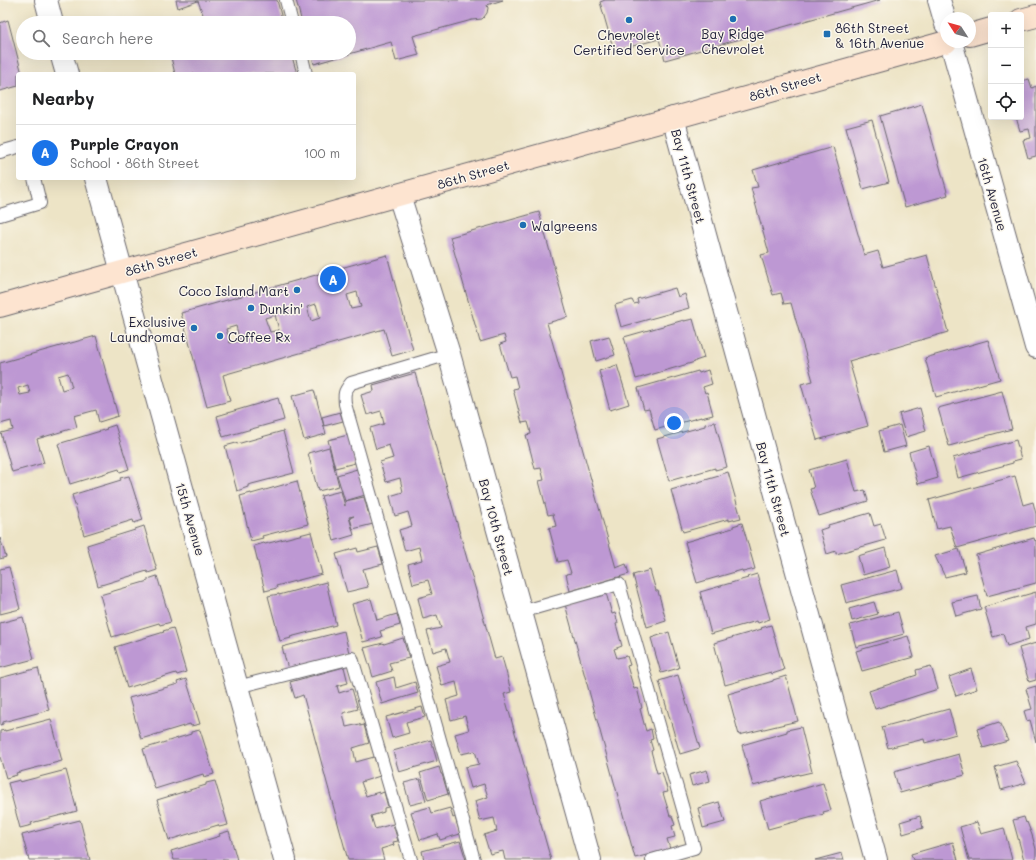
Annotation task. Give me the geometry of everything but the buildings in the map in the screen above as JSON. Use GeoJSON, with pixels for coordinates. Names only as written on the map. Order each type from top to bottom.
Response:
{"type":"FeatureCollection","features":[{"type":"Feature","properties":{"kind":"main road"},"geometry":{"type":"LineString","coordinates":[[1024,19],[1036,16]]}},
{"type":"Feature","properties":{"kind":"main road"},"geometry":{"type":"LineString","coordinates":[[976,33],[988,30]]}},
{"type":"Feature","properties":{"kind":"main road","name":"86th Street"},"geometry":{"type":"LineString","coordinates":[[0,306],[940,44]]}},
{"type":"Feature","properties":{"kind":"street"},"geometry":{"type":"LineString","coordinates":[[46,0],[50,16]]}},
{"type":"Feature","properties":{"kind":"street"},"geometry":{"type":"LineString","coordinates":[[939,0],[942,12]]}},
{"type":"Feature","properties":{"kind":"street","name":"16th Avenue"},"geometry":{"type":"LineString","coordinates":[[953,48],[1036,347]]}},
{"type":"Feature","properties":{"kind":"street"},"geometry":{"type":"LineString","coordinates":[[63,60],[66,72]]}},
{"type":"Feature","properties":{"kind":"street","name":"Bay 11th Street"},"geometry":{"type":"LineString","coordinates":[[673,118],[876,860]]}},
{"type":"Feature","properties":{"kind":"street","name":"15th Avenue"},"geometry":{"type":"LineString","coordinates":[[97,180],[285,860]]}},
{"type":"Feature","properties":{"kind":"street","name":"Bay 10th Street"},"geometry":{"type":"LineString","coordinates":[[399,194],[449,354],[590,860]]}},
{"type":"Feature","properties":{"kind":"lane"},"geometry":{"type":"LineString","coordinates":[[286,0],[290,16]]}},
{"type":"Feature","properties":{"kind":"lane"},"geometry":{"type":"LineString","coordinates":[[303,60],[306,72]]}},
{"type":"Feature","properties":{"kind":"lane"},"geometry":{"type":"LineString","coordinates":[[0,152],[16,148]]}},
{"type":"Feature","properties":{"kind":"lane"},"geometry":{"type":"LineString","coordinates":[[0,215],[40,203],[34,180]]}},
{"type":"Feature","properties":{"kind":"lane"},"geometry":{"type":"LineString","coordinates":[[449,354],[351,383],[345,390],[344,398],[474,860]]}},
{"type":"Feature","properties":{"kind":"lane"},"geometry":{"type":"LineString","coordinates":[[521,612],[619,584],[694,848],[652,860]]}},
{"type":"Feature","properties":{"kind":"lane"},"geometry":{"type":"LineString","coordinates":[[237,688],[352,658],[411,860]]}},
{"type":"Feature","properties":{"kind":"place","name":"Bay Ridge Chevrolet"},"geometry":{"type":"Point","coordinates":[733,19]}},
{"type":"Feature","properties":{"kind":"place","name":"Chevrolet Certified Service"},"geometry":{"type":"Point","coordinates":[629,20]}},
{"type":"Feature","properties":{"kind":"place","name":"86th Street & 16th Avenue"},"geometry":{"type":"Point","coordinates":[827,34]}},
{"type":"Feature","properties":{"kind":"place","name":"Walgreens"},"geometry":{"type":"Point","coordinates":[523,225]}},
{"type":"Feature","properties":{"kind":"place","name":"Purple Crayon"},"geometry":{"type":"Point","coordinates":[333,279]}},
{"type":"Feature","properties":{"kind":"place","name":"Coco Island Mart"},"geometry":{"type":"Point","coordinates":[297,290]}},
{"type":"Feature","properties":{"kind":"place","name":"Dunkin'"},"geometry":{"type":"Point","coordinates":[251,308]}},
{"type":"Feature","properties":{"kind":"place","name":"Exclusive Laundromat"},"geometry":{"type":"Point","coordinates":[194,328]}},
{"type":"Feature","properties":{"kind":"place","name":"Coffee Rx"},"geometry":{"type":"Point","coordinates":[220,336]}}]}
